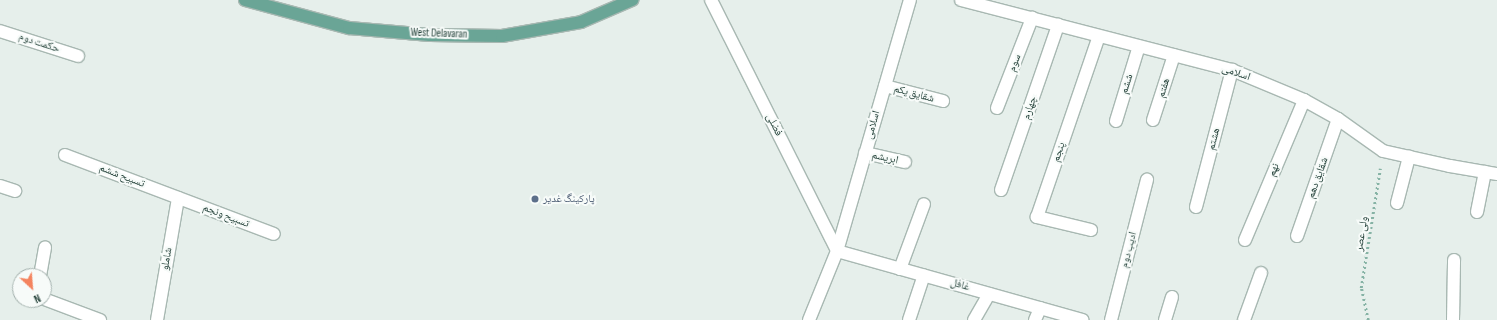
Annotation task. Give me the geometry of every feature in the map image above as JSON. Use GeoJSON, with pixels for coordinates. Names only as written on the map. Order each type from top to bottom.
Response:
{"type":"FeatureCollection","features":[{"type":"Feature","properties":{"kind":"main road","name":"West Delavaran"},"geometry":{"type":"LineString","coordinates":[[245,0],[349,28],[430,35],[502,36],[581,22],[632,0]]}},
{"type":"Feature","properties":{"kind":"street","name":"فضلی"},"geometry":{"type":"LineString","coordinates":[[711,0],[837,251]]}},
{"type":"Feature","properties":{"kind":"street","name":"اسلامی"},"geometry":{"type":"LineString","coordinates":[[809,320],[837,251],[910,0]]}},
{"type":"Feature","properties":{"kind":"street","name":"اسلامی"},"geometry":{"type":"LineString","coordinates":[[961,0],[1232,70],[1304,100],[1338,120],[1383,151],[1497,174]]}},
{"type":"Feature","properties":{"kind":"street","name":"سوم"},"geometry":{"type":"LineString","coordinates":[[997,108],[1032,18]]}},
{"type":"Feature","properties":{"kind":"street","name":"چهارم"},"geometry":{"type":"LineString","coordinates":[[1002,190],[1058,25]]}},
{"type":"Feature","properties":{"kind":"street","name":"حکمت دوم"},"geometry":{"type":"LineString","coordinates":[[0,31],[78,56]]}},
{"type":"Feature","properties":{"kind":"street","name":"پنجم"},"geometry":{"type":"LineString","coordinates":[[1091,230],[1037,217],[1099,36]]}},
{"type":"Feature","properties":{"kind":"street","name":"ششم"},"geometry":{"type":"LineString","coordinates":[[1116,121],[1139,46]]}},
{"type":"Feature","properties":{"kind":"street","name":"هفتم"},"geometry":{"type":"LineString","coordinates":[[1153,120],[1174,55]]}},
{"type":"Feature","properties":{"kind":"street","name":"هشتم"},"geometry":{"type":"LineString","coordinates":[[1196,208],[1232,70]]}},
{"type":"Feature","properties":{"kind":"street","name":"شقایق یکم"},"geometry":{"type":"LineString","coordinates":[[885,86],[942,101]]}},
{"type":"Feature","properties":{"kind":"street","name":"نهم"},"geometry":{"type":"LineString","coordinates":[[1245,240],[1304,100]]}},
{"type":"Feature","properties":{"kind":"street","name":"شقایق دهم"},"geometry":{"type":"LineString","coordinates":[[1297,236],[1338,120]]}},
{"type":"Feature","properties":{"kind":"street","name":"ابریشم"},"geometry":{"type":"LineString","coordinates":[[865,153],[905,162]]}},
{"type":"Feature","properties":{"kind":"street","name":"تسبیح ششم"},"geometry":{"type":"LineString","coordinates":[[65,155],[178,198]]}},
{"type":"Feature","properties":{"kind":"street"},"geometry":{"type":"LineString","coordinates":[[1398,203],[1409,157]]}},
{"type":"Feature","properties":{"kind":"street"},"geometry":{"type":"LineString","coordinates":[[1477,212],[1484,172]]}},
{"type":"Feature","properties":{"kind":"street","name":"ادیب دوم"},"geometry":{"type":"LineString","coordinates":[[1111,320],[1147,180]]}},
{"type":"Feature","properties":{"kind":"street"},"geometry":{"type":"LineString","coordinates":[[0,186],[15,191]]}},
{"type":"Feature","properties":{"kind":"street","name":"تسبیح ونجم"},"geometry":{"type":"LineString","coordinates":[[178,198],[274,234]]}},
{"type":"Feature","properties":{"kind":"street","name":"شاملو"},"geometry":{"type":"LineString","coordinates":[[157,320],[178,198]]}},
{"type":"Feature","properties":{"kind":"street"},"geometry":{"type":"LineString","coordinates":[[900,268],[924,204]]}},
{"type":"Feature","properties":{"kind":"street"},"geometry":{"type":"LineString","coordinates":[[42,268],[46,247]]}},
{"type":"Feature","properties":{"kind":"street","name":"غافل"},"geometry":{"type":"LineString","coordinates":[[837,251],[1082,320]]}},
{"type":"Feature","properties":{"kind":"street"},"geometry":{"type":"LineString","coordinates":[[1453,320],[1454,260]]}},
{"type":"Feature","properties":{"kind":"street"},"geometry":{"type":"LineString","coordinates":[[1244,320],[1261,272]]}},
{"type":"Feature","properties":{"kind":"street"},"geometry":{"type":"LineString","coordinates":[[909,320],[924,275]]}},
{"type":"Feature","properties":{"kind":"street"},"geometry":{"type":"LineString","coordinates":[[974,320],[989,294]]}},
{"type":"Feature","properties":{"kind":"street"},"geometry":{"type":"LineString","coordinates":[[1165,320],[1172,297]]}},
{"type":"Feature","properties":{"kind":"street"},"geometry":{"type":"LineString","coordinates":[[52,302],[100,320]]}},
{"type":"Feature","properties":{"kind":"street"},"geometry":{"type":"LineString","coordinates":[[1035,320],[1040,308]]}},
{"type":"Feature","properties":{"kind":"path","name":"ولی عصر"},"geometry":{"type":"LineString","coordinates":[[1368,320],[1361,288],[1383,151]]}},
{"type":"Feature","properties":{"kind":"place","name":"پارکینگ غدیر"},"geometry":{"type":"Point","coordinates":[535,199]}}]}
